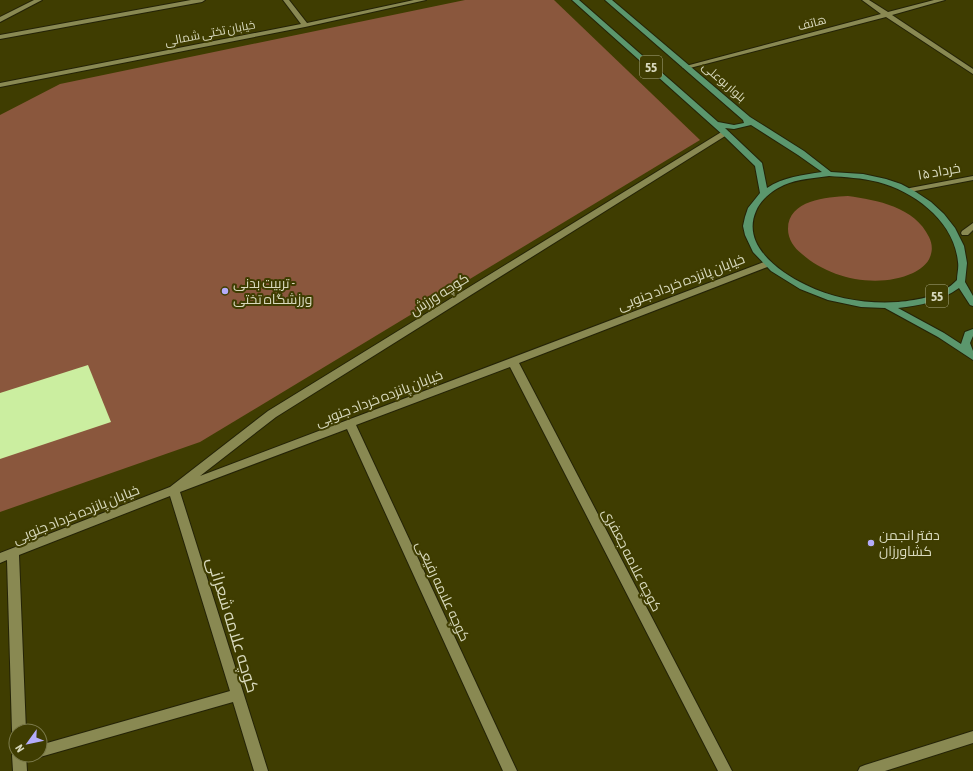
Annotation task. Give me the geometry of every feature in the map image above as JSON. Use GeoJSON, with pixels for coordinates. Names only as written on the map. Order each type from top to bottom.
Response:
{"type":"FeatureCollection","features":[{"type":"Feature","properties":{"kind":"main road","name":"55"},"geometry":{"type":"LineString","coordinates":[[576,0],[759,165],[764,193]]}},
{"type":"Feature","properties":{"kind":"main road","name":"بلوار بوعلی"},"geometry":{"type":"LineString","coordinates":[[608,0],[747,118],[801,153],[829,174]]}},
{"type":"Feature","properties":{"kind":"main road"},"geometry":{"type":"LineString","coordinates":[[715,124],[734,127],[748,124],[747,118]]}},
{"type":"Feature","properties":{"kind":"main road","name":"55"},"geometry":{"type":"LineString","coordinates":[[966,236],[952,217],[934,202],[910,190],[870,178],[829,174],[804,177],[781,183],[764,193],[751,208],[747,225],[752,245],[767,264],[790,281],[820,294],[853,303],[888,306],[917,303],[942,295],[960,282],[970,267],[971,256]]}},
{"type":"Feature","properties":{"kind":"main road","name":"55"},"geometry":{"type":"LineString","coordinates":[[960,282],[973,303]]}},
{"type":"Feature","properties":{"kind":"main road","name":"55"},"geometry":{"type":"LineString","coordinates":[[888,306],[941,335],[972,356]]}},
{"type":"Feature","properties":{"kind":"main road"},"geometry":{"type":"LineString","coordinates":[[972,356],[965,342],[968,334],[973,332]]}},
{"type":"Feature","properties":{"kind":"street"},"geometry":{"type":"LineString","coordinates":[[0,20],[39,0]]}},
{"type":"Feature","properties":{"kind":"street"},"geometry":{"type":"LineString","coordinates":[[0,38],[202,0]]}},
{"type":"Feature","properties":{"kind":"street"},"geometry":{"type":"LineString","coordinates":[[286,0],[305,26]]}},
{"type":"Feature","properties":{"kind":"street","name":"خیابان تختی شمالی"},"geometry":{"type":"LineString","coordinates":[[0,85],[305,26],[423,0]]}},
{"type":"Feature","properties":{"kind":"street"},"geometry":{"type":"LineString","coordinates":[[865,0],[973,72]]}},
{"type":"Feature","properties":{"kind":"street","name":"هاتف"},"geometry":{"type":"LineString","coordinates":[[686,67],[942,0]]}},
{"type":"Feature","properties":{"kind":"street","name":"کوچه ورزش"},"geometry":{"type":"LineString","coordinates":[[174,490],[272,414],[726,134]]}},
{"type":"Feature","properties":{"kind":"street","name":"۱۵ خرداد"},"geometry":{"type":"LineString","coordinates":[[910,190],[973,178]]}},
{"type":"Feature","properties":{"kind":"street"},"geometry":{"type":"LineString","coordinates":[[966,236],[973,226]]}},
{"type":"Feature","properties":{"kind":"street","name":"خیابان پانزده خرداد جنوبی"},"geometry":{"type":"LineString","coordinates":[[0,558],[14,554],[174,490],[514,362],[767,264]]}},
{"type":"Feature","properties":{"kind":"street","name":"کوچه علامه جعفری"},"geometry":{"type":"LineString","coordinates":[[514,362],[725,771]]}},
{"type":"Feature","properties":{"kind":"street","name":"کوچه علامه رفیعی"},"geometry":{"type":"LineString","coordinates":[[350,424],[510,771]]}},
{"type":"Feature","properties":{"kind":"street","name":"کوچه علامه شعرانی"},"geometry":{"type":"LineString","coordinates":[[174,490],[236,695],[261,771]]}},
{"type":"Feature","properties":{"kind":"street"},"geometry":{"type":"LineString","coordinates":[[14,554],[19,723]]}},
{"type":"Feature","properties":{"kind":"street"},"geometry":{"type":"LineString","coordinates":[[48,750],[236,695]]}},
{"type":"Feature","properties":{"kind":"street"},"geometry":{"type":"LineString","coordinates":[[865,771],[973,737]]}},
{"type":"Feature","properties":{"kind":"shaded area","name":"تربیت بدنی - ورزشگاه تختی"},"geometry":{"type":"Polygon","coordinates":[[[465,0],[554,0],[700,140],[200,442],[0,512],[0,115],[60,84],[465,0]]]}},
{"type":"Feature","properties":{"kind":"shaded area"},"geometry":{"type":"Polygon","coordinates":[[[848,196],[883,203],[915,218],[923,227],[931,242],[932,252],[927,262],[915,272],[899,278],[870,281],[855,279],[826,270],[813,263],[799,252],[792,243],[788,233],[790,219],[794,212],[801,206],[820,199],[848,196]]]}},
{"type":"Feature","properties":{"kind":"building"},"geometry":{"type":"Polygon","coordinates":[[[88,365],[111,422],[0,459],[0,393],[88,365]]]}},
{"type":"Feature","properties":{"kind":"place","name":"تربیت بدنی - ورزشگاه تختی"},"geometry":{"type":"Point","coordinates":[225,291]}},
{"type":"Feature","properties":{"kind":"place","name":"دفتر انجمن کشاورزان"},"geometry":{"type":"Point","coordinates":[871,543]}}]}
